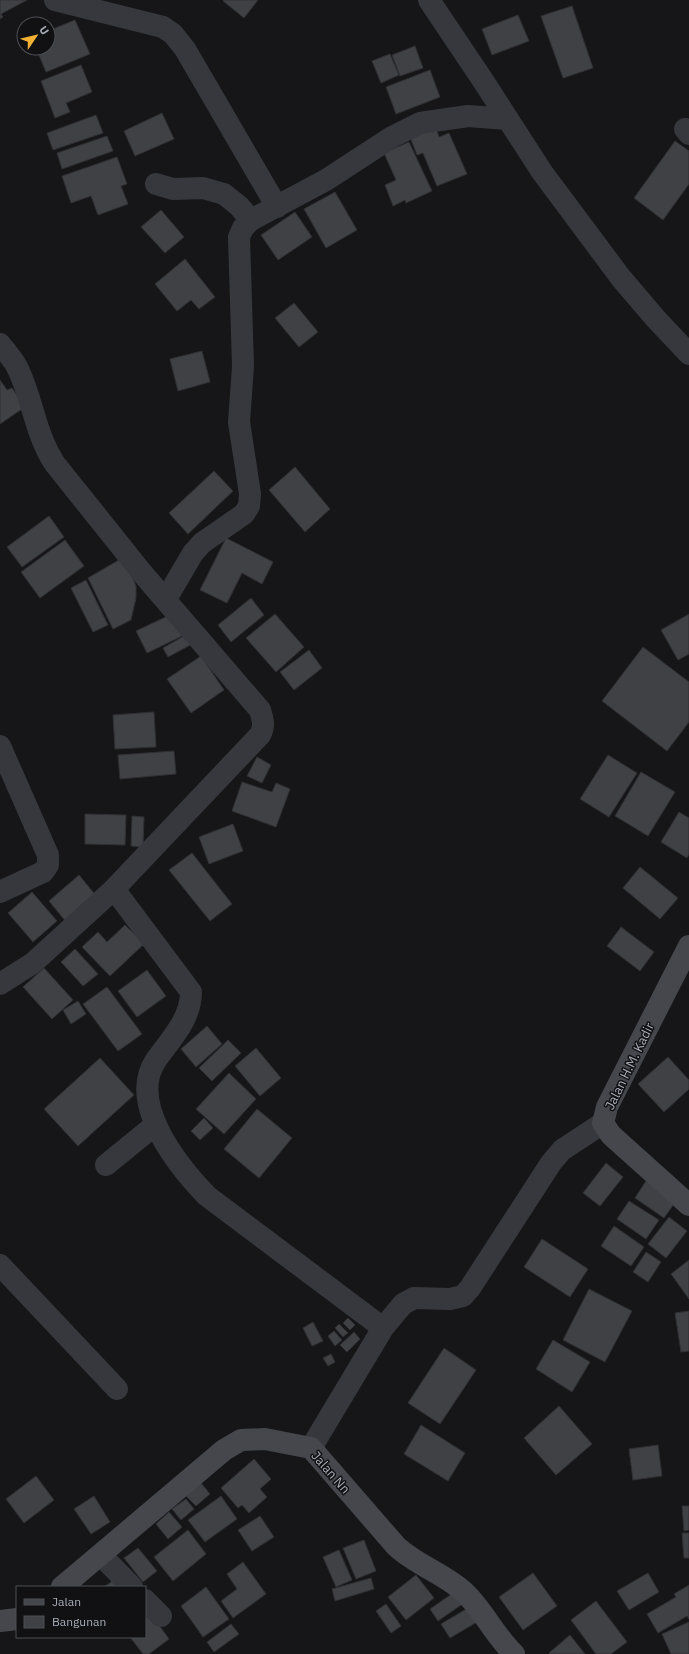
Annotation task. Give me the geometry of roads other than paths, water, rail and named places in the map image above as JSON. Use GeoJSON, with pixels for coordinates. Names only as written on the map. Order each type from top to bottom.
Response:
{"type":"FeatureCollection","features":[{"type":"Feature","properties":{"kind":"street"},"geometry":{"type":"LineString","coordinates":[[55,0],[163,27],[173,34],[184,49],[277,207]]}},
{"type":"Feature","properties":{"kind":"street"},"geometry":{"type":"LineString","coordinates":[[429,0],[542,172],[621,278],[656,319],[689,354]]}},
{"type":"Feature","properties":{"kind":"street"},"geometry":{"type":"LineString","coordinates":[[166,599],[193,553],[202,543],[244,514],[249,506],[250,494],[239,422],[242,366],[239,236],[243,228],[251,220],[326,180],[392,137],[420,123],[468,116],[507,119]]}},
{"type":"Feature","properties":{"kind":"street"},"geometry":{"type":"LineString","coordinates":[[156,184],[173,188],[203,188],[224,194],[239,206],[251,220]]}},
{"type":"Feature","properties":{"kind":"street"},"geometry":{"type":"LineString","coordinates":[[0,344],[18,368],[45,449],[134,562],[260,710],[264,729],[114,889],[33,964],[0,984]]}},
{"type":"Feature","properties":{"kind":"street"},"geometry":{"type":"LineString","coordinates":[[0,746],[48,855],[48,865],[43,872],[0,892]]}},
{"type":"Feature","properties":{"kind":"street"},"geometry":{"type":"LineString","coordinates":[[114,889],[191,992],[191,1005],[173,1039],[155,1061],[148,1077],[148,1094],[152,1116],[161,1139],[195,1184],[207,1196],[382,1328]]}},
{"type":"Feature","properties":{"kind":"street","name":"Jalan H.M. Kadir"},"geometry":{"type":"LineString","coordinates":[[689,946],[607,1107],[603,1123],[611,1135],[689,1206]]}},
{"type":"Feature","properties":{"kind":"street"},"geometry":{"type":"LineString","coordinates":[[311,1448],[382,1328],[403,1304],[414,1298],[450,1299],[463,1296],[470,1288],[551,1163],[562,1150],[603,1123]]}},
{"type":"Feature","properties":{"kind":"street"},"geometry":{"type":"LineString","coordinates":[[106,1165],[156,1124]]}},
{"type":"Feature","properties":{"kind":"street"},"geometry":{"type":"LineString","coordinates":[[0,1265],[117,1389]]}},
{"type":"Feature","properties":{"kind":"street","name":"Jalan Nn"},"geometry":{"type":"LineString","coordinates":[[63,1586],[224,1450],[241,1440],[265,1439],[311,1448],[376,1525],[396,1546],[405,1555],[463,1592],[503,1644],[514,1654]]}},
{"type":"Feature","properties":{"kind":"street"},"geometry":{"type":"LineString","coordinates":[[101,1554],[131,1586]]}},
{"type":"Feature","properties":{"kind":"street"},"geometry":{"type":"LineString","coordinates":[[146,1601],[161,1616]]}},
{"type":"Feature","properties":{"kind":"street"},"geometry":{"type":"LineString","coordinates":[[0,1621],[16,1619]]}}]}
